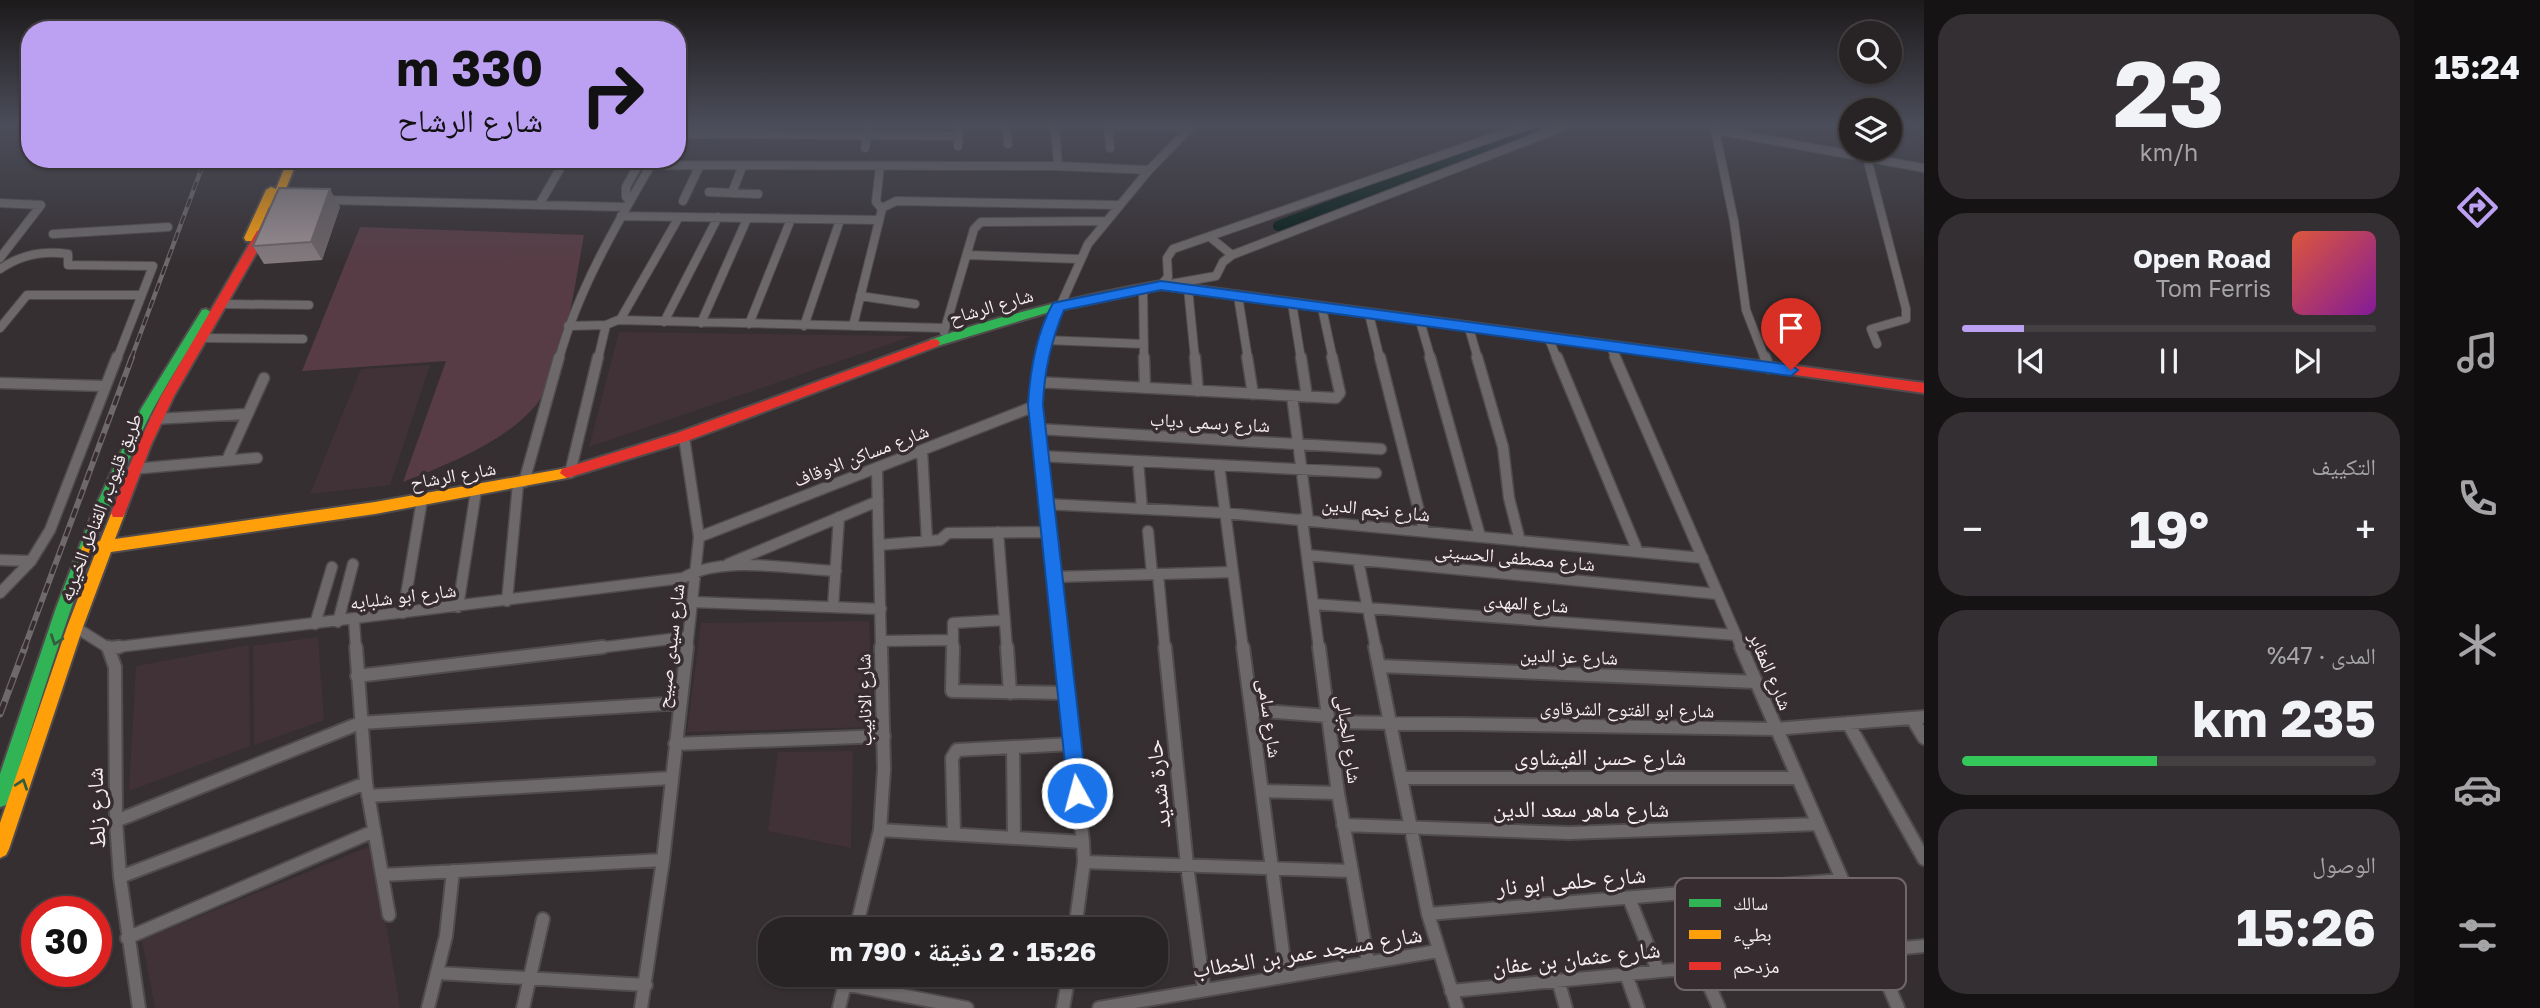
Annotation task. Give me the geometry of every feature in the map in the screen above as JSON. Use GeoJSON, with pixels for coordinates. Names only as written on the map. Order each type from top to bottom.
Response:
{"type":"FeatureCollection","features":[{"type":"Feature","properties":{"kind":"street","name":"طريق قليوب, القناطر الخيريه"},"geometry":{"type":"LineString","coordinates":[[0,799],[88,549],[147,409],[239,257],[278,172]]}},
{"type":"Feature","properties":{"kind":"street","name":"طريق قليوب, القناطر الخيريه"},"geometry":{"type":"LineString","coordinates":[[0,849],[75,627],[133,469],[155,419],[284,199],[290,172]]}},
{"type":"Feature","properties":{"kind":"street"},"geometry":{"type":"LineString","coordinates":[[539,205],[558,172]]}},
{"type":"Feature","properties":{"kind":"street"},"geometry":{"type":"LineString","coordinates":[[626,208],[626,187],[634,172]]}},
{"type":"Feature","properties":{"kind":"street"},"geometry":{"type":"LineString","coordinates":[[507,601],[521,483],[568,326],[646,172]]}},
{"type":"Feature","properties":{"kind":"street"},"geometry":{"type":"LineString","coordinates":[[683,201],[697,172]]}},
{"type":"Feature","properties":{"kind":"street"},"geometry":{"type":"LineString","coordinates":[[732,193],[740,172]]}},
{"type":"Feature","properties":{"kind":"street"},"geometry":{"type":"LineString","coordinates":[[879,172],[876,202],[882,208]]}},
{"type":"Feature","properties":{"kind":"street"},"geometry":{"type":"LineString","coordinates":[[1077,917],[1084,862],[1083,842],[1044,504],[1035,405],[1036,382],[1045,340],[1079,259],[1147,172]]}},
{"type":"Feature","properties":{"kind":"street"},"geometry":{"type":"LineString","coordinates":[[1161,285],[1169,272],[1168,253],[1180,246],[1394,172]]}},
{"type":"Feature","properties":{"kind":"street"},"geometry":{"type":"LineString","coordinates":[[1161,285],[1216,276],[1223,262],[1231,256],[1447,172]]}},
{"type":"Feature","properties":{"kind":"street"},"geometry":{"type":"LineString","coordinates":[[1724,172],[1734,221],[1746,310],[1769,368]]}},
{"type":"Feature","properties":{"kind":"street"},"geometry":{"type":"LineString","coordinates":[[1870,172],[1906,309],[1906,319],[1871,329],[1877,344]]}},
{"type":"Feature","properties":{"kind":"street"},"geometry":{"type":"LineString","coordinates":[[709,192],[758,194]]}},
{"type":"Feature","properties":{"kind":"street"},"geometry":{"type":"LineString","coordinates":[[318,200],[626,208],[679,217],[879,220]]}},
{"type":"Feature","properties":{"kind":"street"},"geometry":{"type":"LineString","coordinates":[[0,202],[40,204],[41,207],[0,258]]}},
{"type":"Feature","properties":{"kind":"street"},"geometry":{"type":"LineString","coordinates":[[853,326],[882,208],[888,203],[1120,205]]}},
{"type":"Feature","properties":{"kind":"street"},"geometry":{"type":"LineString","coordinates":[[620,320],[679,217]]}},
{"type":"Feature","properties":{"kind":"street"},"geometry":{"type":"LineString","coordinates":[[664,322],[718,217]]}},
{"type":"Feature","properties":{"kind":"street"},"geometry":{"type":"LineString","coordinates":[[701,323],[747,219]]}},
{"type":"Feature","properties":{"kind":"street"},"geometry":{"type":"LineString","coordinates":[[748,324],[791,219]]}},
{"type":"Feature","properties":{"kind":"street"},"geometry":{"type":"LineString","coordinates":[[804,326],[840,220]]}},
{"type":"Feature","properties":{"kind":"street"},"geometry":{"type":"LineString","coordinates":[[568,326],[606,325],[620,320],[853,326],[944,334],[974,229],[981,222],[1107,221]]}},
{"type":"Feature","properties":{"kind":"street"},"geometry":{"type":"LineString","coordinates":[[53,234],[168,227]]}},
{"type":"Feature","properties":{"kind":"street"},"geometry":{"type":"LineString","coordinates":[[1210,237],[1231,256]]}},
{"type":"Feature","properties":{"kind":"street"},"geometry":{"type":"LineString","coordinates":[[0,269],[15,257],[31,254],[68,254],[68,265],[153,266],[50,530],[31,561],[0,593]]}},
{"type":"Feature","properties":{"kind":"street"},"geometry":{"type":"LineString","coordinates":[[967,255],[1079,259]]}},
{"type":"Feature","properties":{"kind":"street","name":"شارع الرشاح"},"geometry":{"type":"LineString","coordinates":[[88,549],[264,526],[570,473],[684,437],[944,334],[1058,306],[1161,285],[1549,339],[1924,387]]}},
{"type":"Feature","properties":{"kind":"street"},"geometry":{"type":"LineString","coordinates":[[1143,288],[1145,388]]}},
{"type":"Feature","properties":{"kind":"street"},"geometry":{"type":"LineString","coordinates":[[1188,288],[1198,391]]}},
{"type":"Feature","properties":{"kind":"street"},"geometry":{"type":"LineString","coordinates":[[0,328],[23,297],[29,295],[141,295]]}},
{"type":"Feature","properties":{"kind":"street"},"geometry":{"type":"LineString","coordinates":[[860,296],[915,304]]}},
{"type":"Feature","properties":{"kind":"street"},"geometry":{"type":"LineString","coordinates":[[1238,296],[1253,394]]}},
{"type":"Feature","properties":{"kind":"street"},"geometry":{"type":"LineString","coordinates":[[1292,303],[1307,397]]}},
{"type":"Feature","properties":{"kind":"street"},"geometry":{"type":"LineString","coordinates":[[222,304],[309,305]]}},
{"type":"Feature","properties":{"kind":"street"},"geometry":{"type":"LineString","coordinates":[[1036,382],[1338,398],[1340,393],[1322,308]]}},
{"type":"Feature","properties":{"kind":"street"},"geometry":{"type":"LineString","coordinates":[[1369,314],[1424,531]]}},
{"type":"Feature","properties":{"kind":"street"},"geometry":{"type":"LineString","coordinates":[[1420,321],[1480,536]]}},
{"type":"Feature","properties":{"kind":"street"},"geometry":{"type":"LineString","coordinates":[[570,473],[606,325]]}},
{"type":"Feature","properties":{"kind":"street"},"geometry":{"type":"LineString","coordinates":[[1469,328],[1503,447],[1508,498],[1520,541]]}},
{"type":"Feature","properties":{"kind":"street"},"geometry":{"type":"LineString","coordinates":[[202,338],[303,339]]}},
{"type":"Feature","properties":{"kind":"street"},"geometry":{"type":"LineString","coordinates":[[1549,339],[1638,552]]}},
{"type":"Feature","properties":{"kind":"street"},"geometry":{"type":"LineString","coordinates":[[1045,340],[1144,344]]}},
{"type":"Feature","properties":{"kind":"street","name":"شارع المقابر"},"geometry":{"type":"LineString","coordinates":[[1611,347],[1841,878]]}},
{"type":"Feature","properties":{"kind":"street"},"geometry":{"type":"LineString","coordinates":[[227,460],[264,378]]}},
{"type":"Feature","properties":{"kind":"street"},"geometry":{"type":"LineString","coordinates":[[0,383],[104,386]]}},
{"type":"Feature","properties":{"kind":"street","name":"شارع الجبالى"},"geometry":{"type":"LineString","coordinates":[[1292,396],[1307,555],[1328,719],[1343,825],[1368,962]]}},
{"type":"Feature","properties":{"kind":"street","name":"شارع مساكن الاوقاف"},"geometry":{"type":"LineString","coordinates":[[699,537],[1035,405]]}},
{"type":"Feature","properties":{"kind":"street"},"geometry":{"type":"LineString","coordinates":[[155,419],[247,414]]}},
{"type":"Feature","properties":{"kind":"street","name":"شارع رسمى دياب"},"geometry":{"type":"LineString","coordinates":[[1038,429],[1381,449]]}},
{"type":"Feature","properties":{"kind":"street","name":"شارع سيدى صبيح"},"geometry":{"type":"LineString","coordinates":[[641,1008],[663,860],[699,537],[684,437]]}},
{"type":"Feature","properties":{"kind":"street"},"geometry":{"type":"LineString","coordinates":[[922,450],[926,541]]}},
{"type":"Feature","properties":{"kind":"street"},"geometry":{"type":"LineString","coordinates":[[1040,456],[1376,473]]}},
{"type":"Feature","properties":{"kind":"street"},"geometry":{"type":"LineString","coordinates":[[133,469],[257,458]]}},
{"type":"Feature","properties":{"kind":"street"},"geometry":{"type":"LineString","coordinates":[[1138,461],[1142,509]]}},
{"type":"Feature","properties":{"kind":"street","name":"شارع سامى"},"geometry":{"type":"LineString","coordinates":[[1219,465],[1286,976]]}},
{"type":"Feature","properties":{"kind":"street","name":"شارع الانابيب"},"geometry":{"type":"LineString","coordinates":[[859,917],[880,830],[884,736],[877,468]]}},
{"type":"Feature","properties":{"kind":"street"},"geometry":{"type":"LineString","coordinates":[[458,607],[476,491]]}},
{"type":"Feature","properties":{"kind":"street"},"geometry":{"type":"LineString","coordinates":[[403,614],[422,500]]}},
{"type":"Feature","properties":{"kind":"street"},"geometry":{"type":"LineString","coordinates":[[724,565],[878,501]]}},
{"type":"Feature","properties":{"kind":"street","name":"شارع نجم الدين"},"geometry":{"type":"LineString","coordinates":[[1044,504],[1305,519],[1703,558]]}},
{"type":"Feature","properties":{"kind":"street"},"geometry":{"type":"LineString","coordinates":[[833,607],[839,517]]}},
{"type":"Feature","properties":{"kind":"street","name":"حارة شديد"},"geometry":{"type":"LineString","coordinates":[[1148,531],[1187,865],[1205,989]]}},
{"type":"Feature","properties":{"kind":"street"},"geometry":{"type":"LineString","coordinates":[[999,532],[1010,693]]}},
{"type":"Feature","properties":{"kind":"street"},"geometry":{"type":"LineString","coordinates":[[879,545],[940,540],[948,533],[1047,532]]}},
{"type":"Feature","properties":{"kind":"street","name":"شارع مصطفى الحسينى"},"geometry":{"type":"LineString","coordinates":[[1307,555],[1718,594]]}},
{"type":"Feature","properties":{"kind":"street"},"geometry":{"type":"LineString","coordinates":[[0,559],[31,561]]}},
{"type":"Feature","properties":{"kind":"street"},"geometry":{"type":"LineString","coordinates":[[1359,560],[1428,914],[1457,1008]]}},
{"type":"Feature","properties":{"kind":"street"},"geometry":{"type":"LineString","coordinates":[[338,622],[353,564]]}},
{"type":"Feature","properties":{"kind":"street"},"geometry":{"type":"LineString","coordinates":[[724,565],[836,571]]}},
{"type":"Feature","properties":{"kind":"street","name":"شارع ابو شلبايه"},"geometry":{"type":"LineString","coordinates":[[110,648],[683,578],[696,570],[724,565]]}},
{"type":"Feature","properties":{"kind":"street"},"geometry":{"type":"LineString","coordinates":[[315,624],[332,567]]}},
{"type":"Feature","properties":{"kind":"street"},"geometry":{"type":"LineString","coordinates":[[1052,577],[1233,572]]}},
{"type":"Feature","properties":{"kind":"street"},"geometry":{"type":"LineString","coordinates":[[692,602],[881,609]]}},
{"type":"Feature","properties":{"kind":"street","name":"شارع المهدى"},"geometry":{"type":"LineString","coordinates":[[1313,604],[1736,635]]}},
{"type":"Feature","properties":{"kind":"street"},"geometry":{"type":"LineString","coordinates":[[354,620],[367,789],[389,915]]}},
{"type":"Feature","properties":{"kind":"street"},"geometry":{"type":"LineString","coordinates":[[1005,620],[955,621],[952,624],[952,691],[1066,693]]}},
{"type":"Feature","properties":{"kind":"street"},"geometry":{"type":"LineString","coordinates":[[75,627],[110,648]]}},
{"type":"Feature","properties":{"kind":"street"},"geometry":{"type":"LineString","coordinates":[[357,676],[687,637]]}},
{"type":"Feature","properties":{"kind":"street"},"geometry":{"type":"LineString","coordinates":[[882,641],[951,640]]}},
{"type":"Feature","properties":{"kind":"street","name":"شارع زلط"},"geometry":{"type":"LineString","coordinates":[[110,648],[115,667],[116,821],[120,877],[139,1008]]}},
{"type":"Feature","properties":{"kind":"street","name":"شارع عز الدين"},"geometry":{"type":"LineString","coordinates":[[1380,666],[1756,682]]}},
{"type":"Feature","properties":{"kind":"street"},"geometry":{"type":"LineString","coordinates":[[116,821],[360,723],[680,703]]}},
{"type":"Feature","properties":{"kind":"street","name":"شارع ابو الفتوح الشرقاوى"},"geometry":{"type":"LineString","coordinates":[[1251,710],[1391,723],[1776,729],[1918,718]]}},
{"type":"Feature","properties":{"kind":"street"},"geometry":{"type":"LineString","coordinates":[[1918,718],[1924,738]]}},
{"type":"Feature","properties":{"kind":"street"},"geometry":{"type":"LineString","coordinates":[[1848,723],[1924,859]]}},
{"type":"Feature","properties":{"kind":"street"},"geometry":{"type":"LineString","coordinates":[[675,744],[884,736]]}},
{"type":"Feature","properties":{"kind":"street"},"geometry":{"type":"LineString","coordinates":[[954,834],[954,752],[1072,744]]}},
{"type":"Feature","properties":{"kind":"street"},"geometry":{"type":"LineString","coordinates":[[1013,747],[1014,838]]}},
{"type":"Feature","properties":{"kind":"street"},"geometry":{"type":"LineString","coordinates":[[120,877],[367,789],[671,778]]}},
{"type":"Feature","properties":{"kind":"street","name":"شارع حسن الفيشاوى"},"geometry":{"type":"LineString","coordinates":[[1402,778],[1798,778]]}},
{"type":"Feature","properties":{"kind":"street"},"geometry":{"type":"LineString","coordinates":[[1262,791],[1338,793]]}},
{"type":"Feature","properties":{"kind":"street","name":"شارع ماهر سعد الدين"},"geometry":{"type":"LineString","coordinates":[[1343,825],[1624,833],[1818,824]]}},
{"type":"Feature","properties":{"kind":"street"},"geometry":{"type":"LineString","coordinates":[[880,830],[1083,842]]}},
{"type":"Feature","properties":{"kind":"street"},"geometry":{"type":"LineString","coordinates":[[127,938],[374,831]]}},
{"type":"Feature","properties":{"kind":"street"},"geometry":{"type":"LineString","coordinates":[[382,875],[663,860]]}},
{"type":"Feature","properties":{"kind":"street"},"geometry":{"type":"LineString","coordinates":[[1084,862],[1351,870]]}},
{"type":"Feature","properties":{"kind":"street"},"geometry":{"type":"LineString","coordinates":[[428,1008],[438,973],[453,871]]}},
{"type":"Feature","properties":{"kind":"street","name":"شارع حلمى ابو نار"},"geometry":{"type":"LineString","coordinates":[[1428,914],[1675,894]]}},
{"type":"Feature","properties":{"kind":"street"},"geometry":{"type":"LineString","coordinates":[[1629,898],[1658,971]]}},
{"type":"Feature","properties":{"kind":"street"},"geometry":{"type":"LineString","coordinates":[[523,1008],[532,977],[542,919]]}},
{"type":"Feature","properties":{"kind":"street","name":"شارع عثمان بن عفان"},"geometry":{"type":"LineString","coordinates":[[1906,948],[1924,946]]}},
{"type":"Feature","properties":{"kind":"street","name":"شارع مسجد عمر بن الخطاب"},"geometry":{"type":"LineString","coordinates":[[1099,1008],[1438,951]]}},
{"type":"Feature","properties":{"kind":"street","name":"شارع عثمان بن عفان"},"geometry":{"type":"LineString","coordinates":[[1451,991],[1675,969]]}},
{"type":"Feature","properties":{"kind":"street"},"geometry":{"type":"LineString","coordinates":[[438,973],[646,985]]}},
{"type":"Feature","properties":{"kind":"street"},"geometry":{"type":"LineString","coordinates":[[1626,974],[1638,1008]]}},
{"type":"Feature","properties":{"kind":"street"},"geometry":{"type":"LineString","coordinates":[[1558,981],[1566,1008]]}},
{"type":"Feature","properties":{"kind":"street"},"geometry":{"type":"LineString","coordinates":[[839,1008],[844,987]]}},
{"type":"Feature","properties":{"kind":"street"},"geometry":{"type":"LineString","coordinates":[[879,987],[967,1008]]}},
{"type":"Feature","properties":{"kind":"street"},"geometry":{"type":"LineString","coordinates":[[1063,1008],[1067,987]]}},
{"type":"Feature","properties":{"kind":"street"},"geometry":{"type":"LineString","coordinates":[[1711,990],[1718,1008]]}},
{"type":"Feature","properties":{"kind":"street","name":"شارع المقابر"},"geometry":{"type":"LineString","coordinates":[[1890,990],[1898,1008]]}},
{"type":"Feature","properties":{"kind":"shaded area"},"geometry":{"type":"Polygon","coordinates":[[[360,227],[584,235],[561,348],[554,371],[536,405],[508,431],[492,441],[456,460],[403,482],[446,361],[302,371],[360,227]]]}},
{"type":"Feature","properties":{"kind":"shaded area"},"geometry":{"type":"Polygon","coordinates":[[[619,332],[913,336],[589,447],[619,332]]]}},
{"type":"Feature","properties":{"kind":"shaded area"},"geometry":{"type":"Polygon","coordinates":[[[430,365],[390,485],[310,494],[361,369],[430,365]]]}},
{"type":"Feature","properties":{"kind":"shaded area"},"geometry":{"type":"Polygon","coordinates":[[[869,621],[873,727],[687,732],[701,623],[869,621]]]}},
{"type":"Feature","properties":{"kind":"shaded area"},"geometry":{"type":"Polygon","coordinates":[[[318,637],[324,720],[254,745],[253,646],[318,637]]]}},
{"type":"Feature","properties":{"kind":"shaded area"},"geometry":{"type":"Polygon","coordinates":[[[249,645],[250,746],[129,791],[136,666],[249,645]]]}},
{"type":"Feature","properties":{"kind":"shaded area"},"geometry":{"type":"Polygon","coordinates":[[[853,751],[851,848],[768,831],[778,752],[853,751]]]}},
{"type":"Feature","properties":{"kind":"shaded area"},"geometry":{"type":"Polygon","coordinates":[[[373,845],[400,1008],[155,1008],[142,940],[373,845]]]}},
{"type":"Feature","properties":{"kind":"building"},"geometry":{"type":"Polygon","coordinates":[[[279,188],[330,189],[311,242],[253,246],[279,188]]]}},
{"type":"Feature","properties":{"kind":"waterway"},"geometry":{"type":"LineString","coordinates":[[1278,226],[1417,172]]}},
{"type":"Feature","properties":{"kind":"railway"},"geometry":{"type":"LineString","coordinates":[[131,359],[200,172]]}},
{"type":"Feature","properties":{"kind":"railway"},"geometry":{"type":"LineString","coordinates":[[24,649],[132,357]]}},
{"type":"Feature","properties":{"kind":"railway"},"geometry":{"type":"LineString","coordinates":[[0,714],[25,647]]}},
{"type":"Feature","properties":{"kind":"traffic: fast"},"geometry":{"type":"LineString","coordinates":[[934,343],[1046,309],[1161,285],[1600,344]]}},
{"type":"Feature","properties":{"kind":"traffic: fast"},"geometry":{"type":"LineString","coordinates":[[0,799],[64,608],[99,514],[147,409],[206,313]]}},
{"type":"Feature","properties":{"kind":"traffic: slow"},"geometry":{"type":"LineString","coordinates":[[274,206],[288,172]]}},
{"type":"Feature","properties":{"kind":"traffic: slow"},"geometry":{"type":"LineString","coordinates":[[250,238],[271,190]]}},
{"type":"Feature","properties":{"kind":"traffic: slow"},"geometry":{"type":"LineString","coordinates":[[88,549],[375,508],[567,473]]}},
{"type":"Feature","properties":{"kind":"traffic: slow"},"geometry":{"type":"LineString","coordinates":[[0,849],[75,627],[118,513]]}},
{"type":"Feature","properties":{"kind":"traffic: jam"},"geometry":{"type":"LineString","coordinates":[[118,513],[144,445],[167,396],[263,231]]}},
{"type":"Feature","properties":{"kind":"traffic: jam"},"geometry":{"type":"LineString","coordinates":[[567,473],[682,437],[934,343]]}},
{"type":"Feature","properties":{"kind":"traffic: jam"},"geometry":{"type":"LineString","coordinates":[[1600,344],[1924,388]]}},
{"type":"Feature","properties":{"kind":"route"},"geometry":{"type":"LineString","coordinates":[[1077,793],[1035,405],[1036,382],[1045,340],[1058,306],[1161,285],[1590,345],[1791,370]]}}]}
